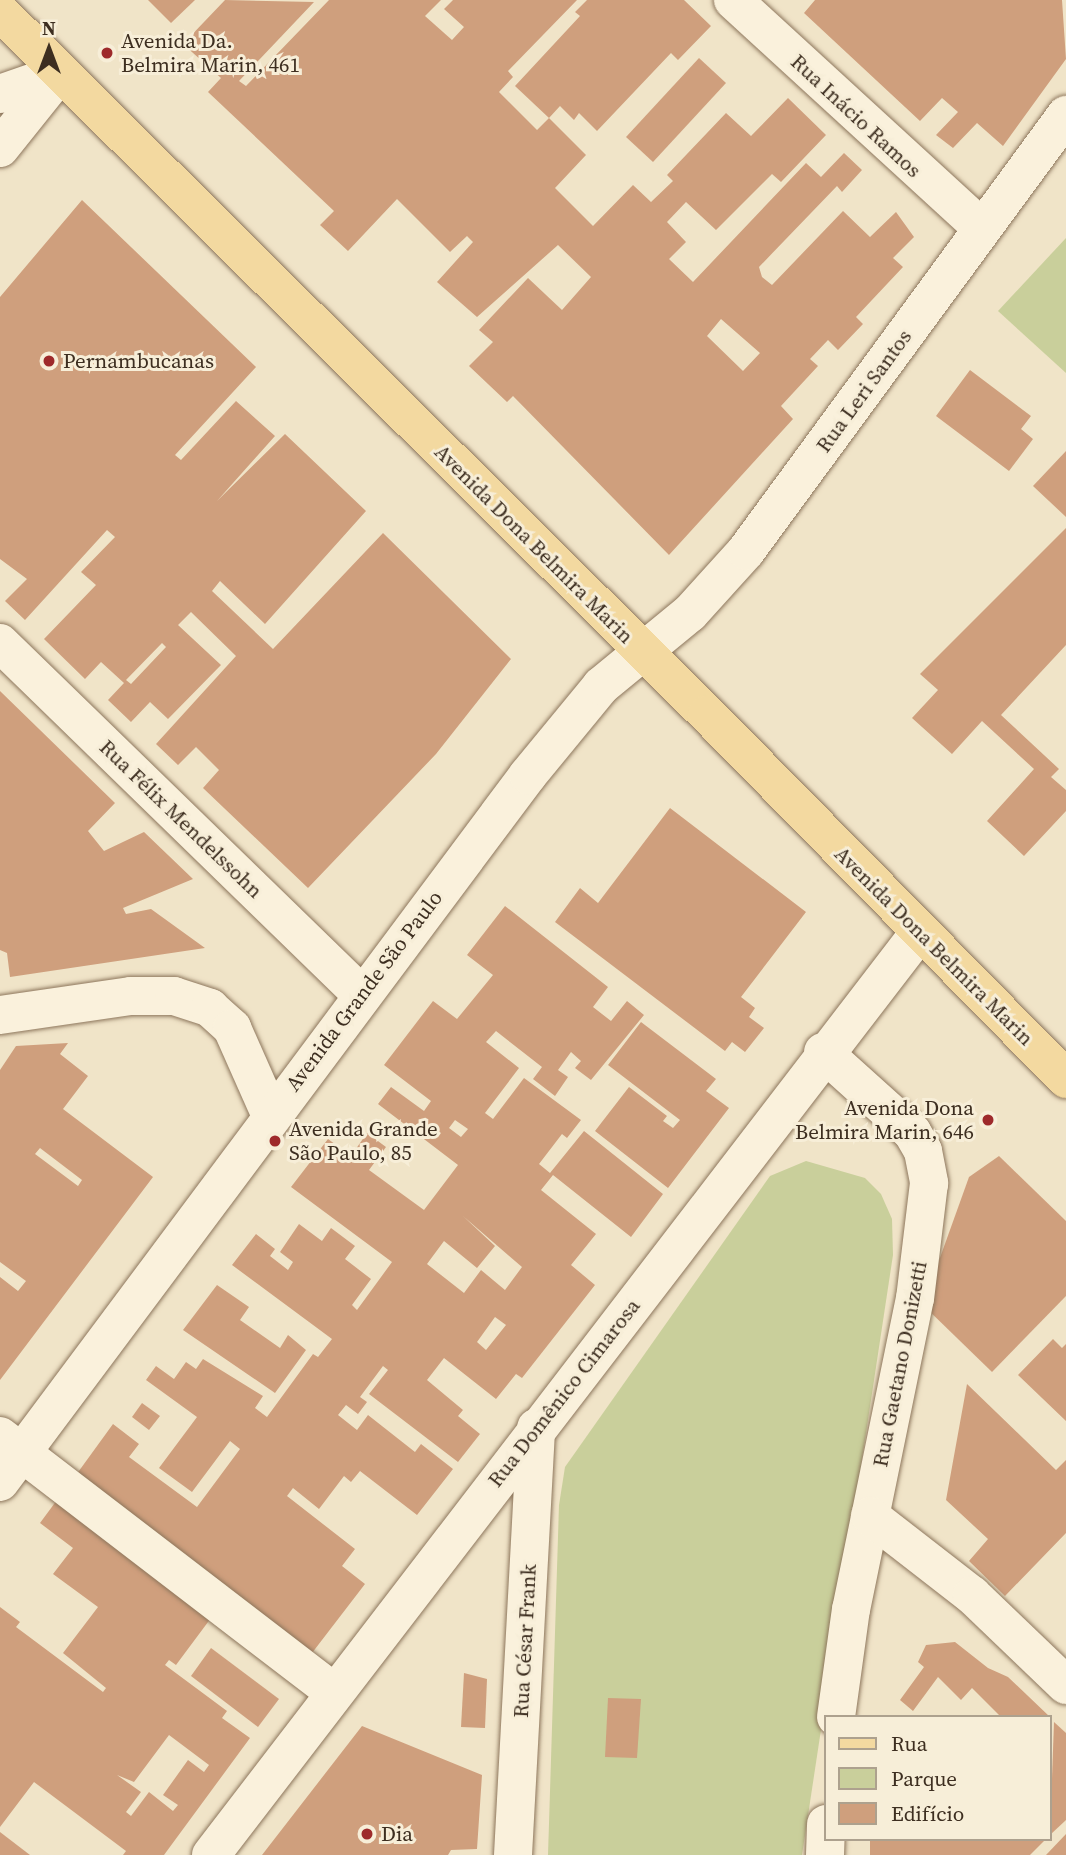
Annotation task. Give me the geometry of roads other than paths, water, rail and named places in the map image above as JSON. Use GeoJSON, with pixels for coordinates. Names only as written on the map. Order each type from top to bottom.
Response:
{"type":"FeatureCollection","features":[{"type":"Feature","properties":{"kind":"main road","name":"Avenida Dona Belmira Marin"},"geometry":{"type":"LineString","coordinates":[[0,12],[644,651],[919,933],[1066,1079]]}},
{"type":"Feature","properties":{"kind":"street","name":"Rua Inácio Ramos"},"geometry":{"type":"LineString","coordinates":[[733,0],[982,228]]}},
{"type":"Feature","properties":{"kind":"street"},"geometry":{"type":"LineString","coordinates":[[0,94],[60,73]]}},
{"type":"Feature","properties":{"kind":"street"},"geometry":{"type":"LineString","coordinates":[[0,148],[60,73]]}},
{"type":"Feature","properties":{"kind":"street","name":"Rua Leri Santos"},"geometry":{"type":"LineString","coordinates":[[644,651],[690,613],[746,551],[1066,115]]}},
{"type":"Feature","properties":{"kind":"street","name":"Rua Félix Mendelssohn"},"geometry":{"type":"LineString","coordinates":[[0,643],[361,994]]}},
{"type":"Feature","properties":{"kind":"street","name":"Avenida Grande São Paulo"},"geometry":{"type":"LineString","coordinates":[[7,1456],[601,686],[644,651]]}},
{"type":"Feature","properties":{"kind":"street","name":"Rua Domênico Cimarosa"},"geometry":{"type":"LineString","coordinates":[[211,1855],[823,1052],[919,933]]}},
{"type":"Feature","properties":{"kind":"street"},"geometry":{"type":"LineString","coordinates":[[0,1015],[131,996],[174,996],[210,1008],[232,1028],[271,1116]]}},
{"type":"Feature","properties":{"kind":"street","name":"Rua Gaetano Donizetti"},"geometry":{"type":"LineString","coordinates":[[823,1052],[912,1132],[928,1171],[915,1298],[870,1516],[836,1715]]}},
{"type":"Feature","properties":{"kind":"street","name":"Rua César Frank"},"geometry":{"type":"LineString","coordinates":[[513,1855],[536,1428]]}},
{"type":"Feature","properties":{"kind":"street"},"geometry":{"type":"LineString","coordinates":[[7,1456],[334,1692]]}},
{"type":"Feature","properties":{"kind":"street"},"geometry":{"type":"LineString","coordinates":[[870,1516],[972,1595],[1066,1685]]}},
{"type":"Feature","properties":{"kind":"place","name":"Avenida Da. Belmira Marin, 461"},"geometry":{"type":"Point","coordinates":[107,53]}},
{"type":"Feature","properties":{"kind":"place","name":"Pernambucanas"},"geometry":{"type":"Point","coordinates":[49,361]}},
{"type":"Feature","properties":{"kind":"place","name":"Avenida Dona Belmira Marin, 646"},"geometry":{"type":"Point","coordinates":[988,1120]}},
{"type":"Feature","properties":{"kind":"place","name":"Avenida Grande São Paulo, 85"},"geometry":{"type":"Point","coordinates":[275,1141]}},
{"type":"Feature","properties":{"kind":"place","name":"Dia"},"geometry":{"type":"Point","coordinates":[367,1834]}}]}
